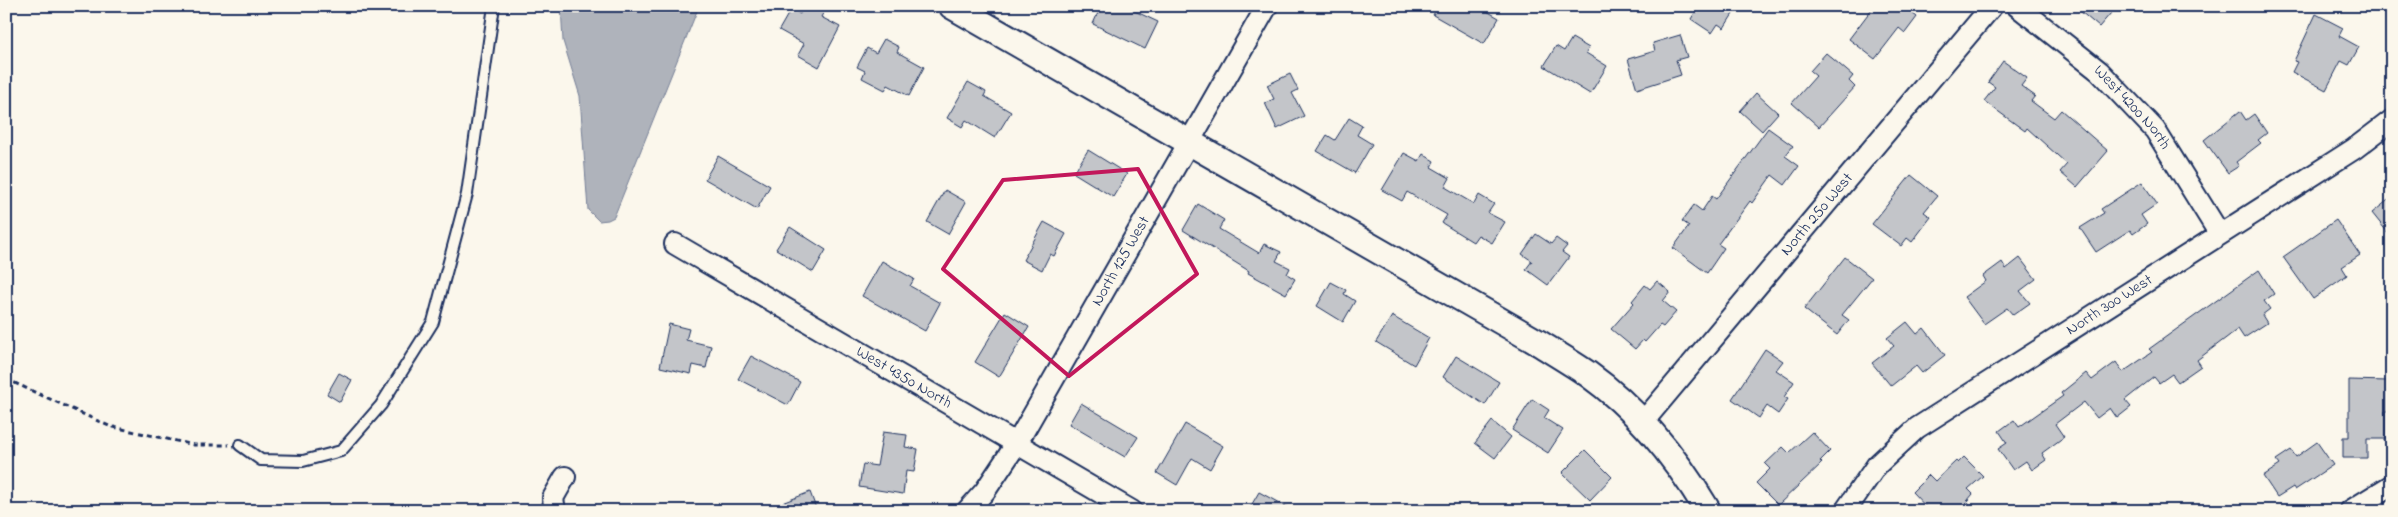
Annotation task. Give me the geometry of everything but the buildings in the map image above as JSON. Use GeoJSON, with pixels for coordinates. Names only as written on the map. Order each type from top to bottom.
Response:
{"type":"FeatureCollection","features":[{"type":"Feature","properties":{"kind":"street"},"geometry":{"type":"LineString","coordinates":[[952,6],[1539,343],[1589,374],[1643,422],[1668,451],[1708,511]]}},
{"type":"Feature","properties":{"kind":"street","name":"North 125 West"},"geometry":{"type":"LineString","coordinates":[[966,511],[985,491],[1017,443],[1267,6]]}},
{"type":"Feature","properties":{"kind":"street","name":"North 250 West"},"geometry":{"type":"LineString","coordinates":[[1643,422],[1992,6]]}},
{"type":"Feature","properties":{"kind":"street","name":"West 4200 North"},"geometry":{"type":"LineString","coordinates":[[2017,6],[2099,71],[2155,130],[2219,234]]}},
{"type":"Feature","properties":{"kind":"street","name":"North 300 West"},"geometry":{"type":"LineString","coordinates":[[1845,511],[1877,465],[1917,428],[2354,148],[2392,120]]}},
{"type":"Feature","properties":{"kind":"street","name":"West 4350 North"},"geometry":{"type":"LineString","coordinates":[[675,244],[1132,511]]}},
{"type":"Feature","properties":{"kind":"street"},"geometry":{"type":"LineString","coordinates":[[555,511],[553,498],[565,477]]}},
{"type":"Feature","properties":{"kind":"street"},"geometry":{"type":"LineString","coordinates":[[2350,511],[2392,485]]}},
{"type":"Feature","properties":{"kind":"lane"},"geometry":{"type":"LineString","coordinates":[[240,445],[261,460],[303,461],[341,451],[381,405],[432,322],[467,194],[494,6]]}},
{"type":"Feature","properties":{"kind":"path"},"geometry":{"type":"LineString","coordinates":[[6,379],[109,426],[194,445],[240,445]]}},
{"type":"Feature","properties":{"kind":"highlighted area"},"geometry":{"type":"Polygon","coordinates":[[[1138,169],[1197,274],[1069,376],[943,269],[1003,180],[1138,169]]]}},
{"type":"Feature","properties":{"kind":"shaded area"},"geometry":{"type":"Polygon","coordinates":[[[561,6],[699,6],[614,217],[608,220],[599,221],[588,210],[580,96],[563,41],[561,6]]]}}]}
